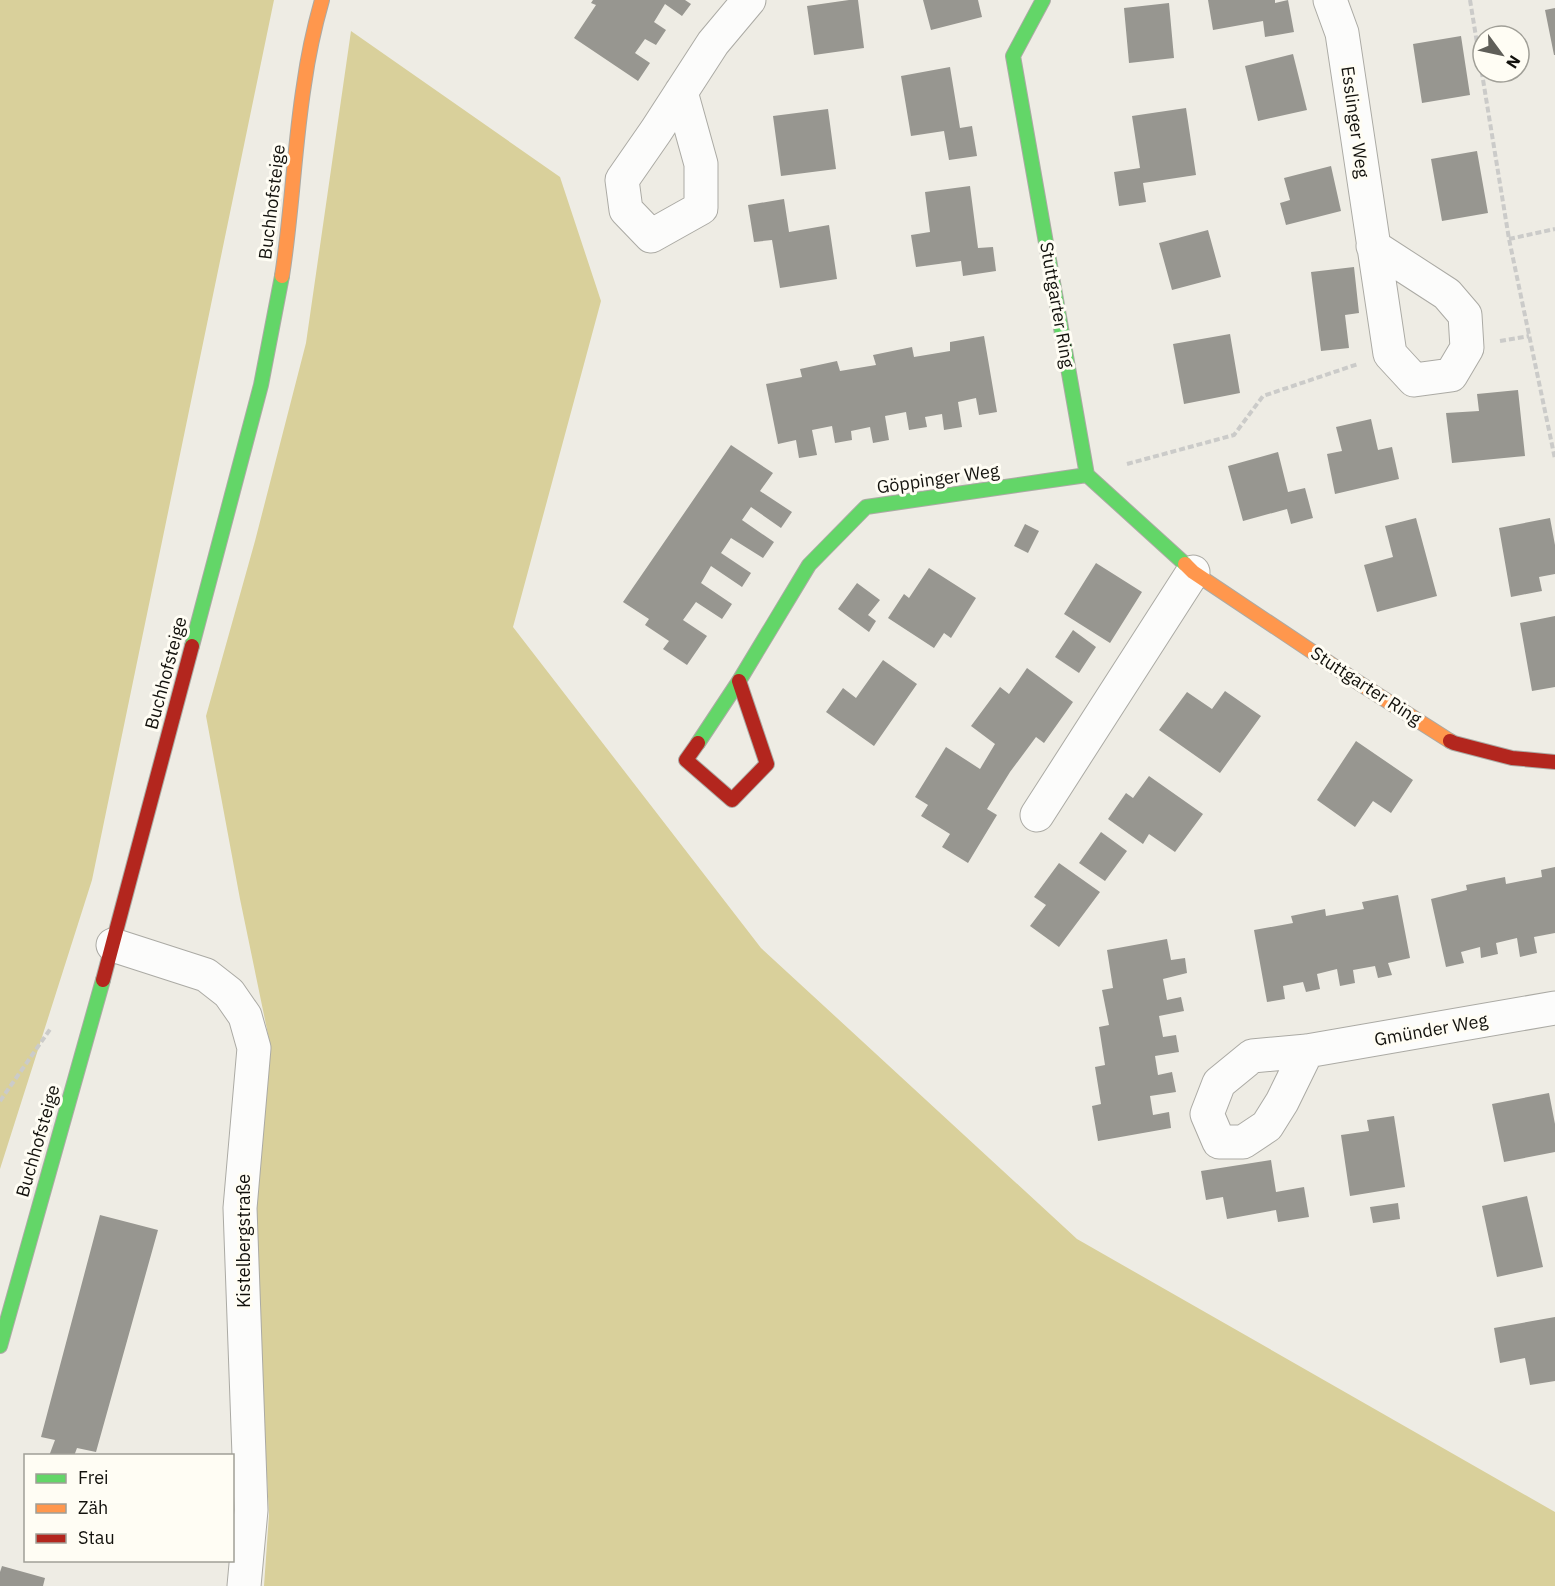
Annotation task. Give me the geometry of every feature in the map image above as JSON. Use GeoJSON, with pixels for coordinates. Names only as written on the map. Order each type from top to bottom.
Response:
{"type":"FeatureCollection","features":[{"type":"Feature","properties":{"kind":"street","name":"Buchhofsteige"},"geometry":{"type":"LineString","coordinates":[[0,1346],[113,945],[261,385],[277,307],[288,233],[303,85],[313,29],[322,0]]}},
{"type":"Feature","properties":{"kind":"street"},"geometry":{"type":"LineString","coordinates":[[681,92],[713,43],[749,0]]}},
{"type":"Feature","properties":{"kind":"street","name":"Stuttgarter Ring"},"geometry":{"type":"LineString","coordinates":[[1043,0],[1013,56],[1087,475],[1193,572],[1454,743],[1512,758],[1555,762]]}},
{"type":"Feature","properties":{"kind":"street","name":"Esslinger Weg"},"geometry":{"type":"LineString","coordinates":[[1330,0],[1342,33],[1390,354]]}},
{"type":"Feature","properties":{"kind":"street"},"geometry":{"type":"LineString","coordinates":[[1373,246],[1447,294],[1465,315],[1467,348],[1451,375],[1414,380],[1390,354]]}},
{"type":"Feature","properties":{"kind":"street","name":"Göppinger Weg"},"geometry":{"type":"LineString","coordinates":[[739,681],[767,764],[732,800],[686,760],[739,681],[809,565],[866,507],[1087,475]]}},
{"type":"Feature","properties":{"kind":"street"},"geometry":{"type":"LineString","coordinates":[[1037,815],[1193,572]]}},
{"type":"Feature","properties":{"kind":"street","name":"Kistelbergstraße"},"geometry":{"type":"LineString","coordinates":[[113,945],[206,975],[229,993],[245,1016],[254,1048],[240,1208],[250,1510],[244,1586]]}},
{"type":"Feature","properties":{"kind":"street","name":"Gmünder Weg"},"geometry":{"type":"LineString","coordinates":[[1306,1051],[1555,1008]]}},
{"type":"Feature","properties":{"kind":"path"},"geometry":{"type":"LineString","coordinates":[[1470,0],[1509,239],[1555,459]]}},
{"type":"Feature","properties":{"kind":"path"},"geometry":{"type":"LineString","coordinates":[[1509,239],[1555,229]]}},
{"type":"Feature","properties":{"kind":"path"},"geometry":{"type":"LineString","coordinates":[[1087,475],[1234,435],[1263,396],[1390,354]]}},
{"type":"Feature","properties":{"kind":"shaded area"},"geometry":{"type":"Polygon","coordinates":[[[0,0],[274,0],[92,880],[0,1169],[0,0]]]}},
{"type":"Feature","properties":{"kind":"shaded area"},"geometry":{"type":"Polygon","coordinates":[[[351,31],[560,177],[601,301],[513,627],[761,948],[1077,1239],[1555,1512],[1555,1586],[264,1586],[269,1515],[255,1201],[270,1044],[206,716],[255,541],[306,343],[351,31]]]}},
{"type":"Feature","properties":{"kind":"building"},"geometry":{"type":"Polygon","coordinates":[[[593,0],[685,0],[691,4],[682,16],[665,4],[654,22],[666,30],[656,45],[645,39],[635,53],[650,63],[638,81],[574,38],[596,5],[591,3],[593,0]]]}},
{"type":"Feature","properties":{"kind":"building"},"geometry":{"type":"Polygon","coordinates":[[[858,0],[864,48],[814,55],[807,6],[858,0]]]}},
{"type":"Feature","properties":{"kind":"building"},"geometry":{"type":"Polygon","coordinates":[[[923,0],[978,0],[982,17],[931,30],[923,0]]]}},
{"type":"Feature","properties":{"kind":"building"},"geometry":{"type":"Polygon","coordinates":[[[1208,0],[1275,0],[1275,3],[1288,0],[1294,32],[1265,37],[1263,21],[1213,30],[1208,0]]]}},
{"type":"Feature","properties":{"kind":"building"},"geometry":{"type":"Polygon","coordinates":[[[1169,3],[1174,58],[1129,63],[1124,8],[1169,3]]]}},
{"type":"Feature","properties":{"kind":"building"},"geometry":{"type":"Polygon","coordinates":[[[1555,8],[1555,55],[1554,55],[1545,10],[1555,8]]]}},
{"type":"Feature","properties":{"kind":"building"},"geometry":{"type":"Polygon","coordinates":[[[1461,36],[1470,95],[1422,103],[1413,44],[1461,36]]]}},
{"type":"Feature","properties":{"kind":"building"},"geometry":{"type":"Polygon","coordinates":[[[1293,54],[1307,110],[1258,121],[1245,66],[1293,54]]]}},
{"type":"Feature","properties":{"kind":"building"},"geometry":{"type":"Polygon","coordinates":[[[950,67],[960,128],[972,126],[977,156],[949,160],[944,131],[911,136],[901,76],[950,67]]]}},
{"type":"Feature","properties":{"kind":"building"},"geometry":{"type":"Polygon","coordinates":[[[1186,108],[1196,175],[1143,183],[1146,202],[1119,206],[1114,172],[1140,168],[1132,116],[1186,108]]]}},
{"type":"Feature","properties":{"kind":"building"},"geometry":{"type":"Polygon","coordinates":[[[828,109],[836,169],[781,176],[773,116],[828,109]]]}},
{"type":"Feature","properties":{"kind":"building"},"geometry":{"type":"Polygon","coordinates":[[[1477,151],[1488,213],[1442,221],[1431,159],[1477,151]]]}},
{"type":"Feature","properties":{"kind":"building"},"geometry":{"type":"Polygon","coordinates":[[[1331,166],[1341,211],[1286,225],[1280,203],[1290,200],[1284,178],[1331,166]]]}},
{"type":"Feature","properties":{"kind":"building"},"geometry":{"type":"Polygon","coordinates":[[[970,186],[978,248],[993,247],[996,271],[963,276],[961,261],[916,267],[911,235],[930,232],[925,192],[970,186]]]}},
{"type":"Feature","properties":{"kind":"building"},"geometry":{"type":"Polygon","coordinates":[[[784,199],[789,232],[829,225],[837,279],[780,288],[772,240],[754,242],[748,205],[784,199]]]}},
{"type":"Feature","properties":{"kind":"building"},"geometry":{"type":"Polygon","coordinates":[[[1208,230],[1221,277],[1172,290],[1159,243],[1208,230]]]}},
{"type":"Feature","properties":{"kind":"building"},"geometry":{"type":"Polygon","coordinates":[[[1354,267],[1359,313],[1345,315],[1349,348],[1321,351],[1311,272],[1354,267]]]}},
{"type":"Feature","properties":{"kind":"building"},"geometry":{"type":"Polygon","coordinates":[[[1230,334],[1240,393],[1184,404],[1173,344],[1230,334]]]}},
{"type":"Feature","properties":{"kind":"building"},"geometry":{"type":"Polygon","coordinates":[[[984,336],[997,412],[979,415],[976,398],[958,402],[962,427],[944,430],[942,414],[925,417],[927,427],[909,430],[906,412],[885,416],[889,440],[873,443],[870,427],[851,431],[852,440],[835,443],[832,426],[812,430],[817,455],[799,458],[796,440],[778,444],[766,384],[802,377],[800,369],[837,361],[840,371],[876,365],[873,355],[912,347],[914,357],[950,351],[950,342],[984,336]]]}},
{"type":"Feature","properties":{"kind":"building"},"geometry":{"type":"Polygon","coordinates":[[[1518,390],[1525,456],[1452,463],[1446,413],[1479,411],[1477,394],[1518,390]]]}},
{"type":"Feature","properties":{"kind":"building"},"geometry":{"type":"Polygon","coordinates":[[[1371,419],[1378,450],[1392,447],[1399,479],[1335,494],[1327,454],[1342,451],[1336,427],[1371,419]]]}},
{"type":"Feature","properties":{"kind":"building"},"geometry":{"type":"Polygon","coordinates":[[[731,445],[773,473],[760,491],[792,512],[781,528],[751,507],[742,520],[774,542],[763,558],[731,538],[721,553],[751,573],[742,587],[711,566],[701,583],[732,604],[722,619],[696,602],[683,620],[707,636],[687,665],[663,649],[669,641],[645,625],[649,619],[623,602],[731,445]]]}},
{"type":"Feature","properties":{"kind":"building"},"geometry":{"type":"Polygon","coordinates":[[[1278,452],[1288,492],[1305,488],[1313,518],[1291,524],[1287,509],[1243,521],[1228,466],[1278,452]]]}},
{"type":"Feature","properties":{"kind":"building"},"geometry":{"type":"Polygon","coordinates":[[[1416,518],[1437,596],[1377,612],[1364,565],[1393,557],[1385,526],[1416,518]]]}},
{"type":"Feature","properties":{"kind":"building"},"geometry":{"type":"Polygon","coordinates":[[[1550,518],[1555,545],[1555,574],[1539,577],[1542,591],[1511,597],[1499,528],[1550,518]]]}},
{"type":"Feature","properties":{"kind":"building"},"geometry":{"type":"Polygon","coordinates":[[[1025,524],[1039,531],[1028,553],[1014,546],[1025,524]]]}},
{"type":"Feature","properties":{"kind":"building"},"geometry":{"type":"Polygon","coordinates":[[[1096,563],[1142,592],[1110,643],[1064,614],[1096,563]]]}},
{"type":"Feature","properties":{"kind":"building"},"geometry":{"type":"Polygon","coordinates":[[[929,568],[976,598],[951,638],[944,633],[934,648],[888,618],[904,594],[909,598],[929,568]]]}},
{"type":"Feature","properties":{"kind":"building"},"geometry":{"type":"Polygon","coordinates":[[[857,583],[880,600],[868,615],[876,621],[869,632],[838,609],[857,583]]]}},
{"type":"Feature","properties":{"kind":"building"},"geometry":{"type":"Polygon","coordinates":[[[1555,616],[1555,687],[1532,691],[1520,623],[1555,616]]]}},
{"type":"Feature","properties":{"kind":"building"},"geometry":{"type":"Polygon","coordinates":[[[1073,630],[1096,647],[1079,673],[1055,657],[1073,630]]]}},
{"type":"Feature","properties":{"kind":"building"},"geometry":{"type":"Polygon","coordinates":[[[883,660],[917,684],[874,746],[826,712],[843,688],[856,698],[883,660]]]}},
{"type":"Feature","properties":{"kind":"building"},"geometry":{"type":"Polygon","coordinates":[[[1027,668],[1073,702],[1044,743],[1036,737],[1010,772],[987,809],[997,815],[968,863],[942,847],[950,834],[921,816],[928,805],[915,797],[946,747],[980,769],[995,744],[971,726],[1000,687],[1009,694],[1027,668]]]}},
{"type":"Feature","properties":{"kind":"building"},"geometry":{"type":"Polygon","coordinates":[[[1225,691],[1261,716],[1220,773],[1159,730],[1187,692],[1212,709],[1225,691]]]}},
{"type":"Feature","properties":{"kind":"building"},"geometry":{"type":"Polygon","coordinates":[[[1356,741],[1413,780],[1391,813],[1373,801],[1355,827],[1317,800],[1356,741]]]}},
{"type":"Feature","properties":{"kind":"building"},"geometry":{"type":"Polygon","coordinates":[[[1149,776],[1203,814],[1175,852],[1149,834],[1143,844],[1108,819],[1126,793],[1133,798],[1149,776]]]}},
{"type":"Feature","properties":{"kind":"building"},"geometry":{"type":"Polygon","coordinates":[[[1101,832],[1127,851],[1105,881],[1079,863],[1101,832]]]}},
{"type":"Feature","properties":{"kind":"building"},"geometry":{"type":"Polygon","coordinates":[[[1059,863],[1100,892],[1059,947],[1030,926],[1046,905],[1034,897],[1059,863]]]}},
{"type":"Feature","properties":{"kind":"building"},"geometry":{"type":"Polygon","coordinates":[[[1555,867],[1555,933],[1534,937],[1537,953],[1520,957],[1517,938],[1496,943],[1498,954],[1481,958],[1480,947],[1461,952],[1464,963],[1446,967],[1431,899],[1467,890],[1466,885],[1505,877],[1506,884],[1542,877],[1541,870],[1555,867]]]}},
{"type":"Feature","properties":{"kind":"building"},"geometry":{"type":"Polygon","coordinates":[[[1398,895],[1410,958],[1388,963],[1392,975],[1378,978],[1375,966],[1353,970],[1355,983],[1340,986],[1337,969],[1317,974],[1320,989],[1306,992],[1303,982],[1283,986],[1285,999],[1267,1002],[1254,930],[1293,923],[1291,916],[1325,909],[1326,916],[1364,909],[1362,902],[1398,895]]]}},
{"type":"Feature","properties":{"kind":"building"},"geometry":{"type":"Polygon","coordinates":[[[1167,939],[1171,960],[1185,958],[1187,973],[1163,979],[1167,1000],[1181,997],[1184,1011],[1159,1016],[1163,1037],[1176,1035],[1179,1052],[1155,1056],[1158,1075],[1172,1072],[1176,1092],[1150,1096],[1153,1115],[1169,1112],[1171,1128],[1098,1141],[1092,1106],[1101,1104],[1095,1067],[1105,1065],[1099,1027],[1109,1025],[1102,990],[1113,988],[1107,950],[1167,939]]]}},
{"type":"Feature","properties":{"kind":"building"},"geometry":{"type":"Polygon","coordinates":[[[1549,1093],[1555,1124],[1555,1152],[1504,1162],[1492,1104],[1549,1093]]]}},
{"type":"Feature","properties":{"kind":"building"},"geometry":{"type":"Polygon","coordinates":[[[1394,1116],[1405,1187],[1350,1196],[1341,1135],[1369,1131],[1367,1120],[1394,1116]]]}},
{"type":"Feature","properties":{"kind":"building"},"geometry":{"type":"Polygon","coordinates":[[[1271,1160],[1276,1192],[1304,1187],[1309,1217],[1278,1222],[1276,1210],[1227,1219],[1223,1197],[1206,1200],[1201,1171],[1271,1160]]]}},
{"type":"Feature","properties":{"kind":"building"},"geometry":{"type":"Polygon","coordinates":[[[1527,1196],[1543,1267],[1497,1277],[1482,1206],[1527,1196]]]}},
{"type":"Feature","properties":{"kind":"building"},"geometry":{"type":"Polygon","coordinates":[[[1398,1203],[1400,1219],[1373,1223],[1370,1207],[1398,1203]]]}},
{"type":"Feature","properties":{"kind":"building"},"geometry":{"type":"Polygon","coordinates":[[[100,1215],[158,1230],[96,1452],[77,1448],[75,1454],[50,1454],[55,1440],[41,1437],[100,1215]]]}},
{"type":"Feature","properties":{"kind":"building"},"geometry":{"type":"Polygon","coordinates":[[[1555,1317],[1555,1381],[1530,1385],[1525,1358],[1500,1363],[1494,1328],[1555,1317]]]}},
{"type":"Feature","properties":{"kind":"building"},"geometry":{"type":"Polygon","coordinates":[[[2,1566],[45,1578],[43,1586],[0,1586],[2,1566]]]}},
{"type":"Feature","properties":{"kind":"traffic: fast"},"geometry":{"type":"LineString","coordinates":[[1043,0],[1013,56],[1087,475],[1185,564]]}},
{"type":"Feature","properties":{"kind":"traffic: fast"},"geometry":{"type":"LineString","coordinates":[[192,646],[261,385],[282,276]]}},
{"type":"Feature","properties":{"kind":"traffic: fast"},"geometry":{"type":"LineString","coordinates":[[698,743],[739,681],[809,565],[866,507],[1087,475]]}},
{"type":"Feature","properties":{"kind":"traffic: fast"},"geometry":{"type":"LineString","coordinates":[[0,1346],[103,980]]}},
{"type":"Feature","properties":{"kind":"traffic: slow"},"geometry":{"type":"LineString","coordinates":[[282,276],[304,85],[322,0]]}},
{"type":"Feature","properties":{"kind":"traffic: slow"},"geometry":{"type":"LineString","coordinates":[[1185,564],[1193,572],[1359,683],[1450,741]]}},
{"type":"Feature","properties":{"kind":"traffic: jam"},"geometry":{"type":"LineString","coordinates":[[103,980],[192,646]]}},
{"type":"Feature","properties":{"kind":"traffic: jam"},"geometry":{"type":"LineString","coordinates":[[698,743],[686,760],[732,800],[767,764],[739,681]]}},
{"type":"Feature","properties":{"kind":"traffic: jam"},"geometry":{"type":"LineString","coordinates":[[1450,741],[1512,758],[1555,762]]}}]}
